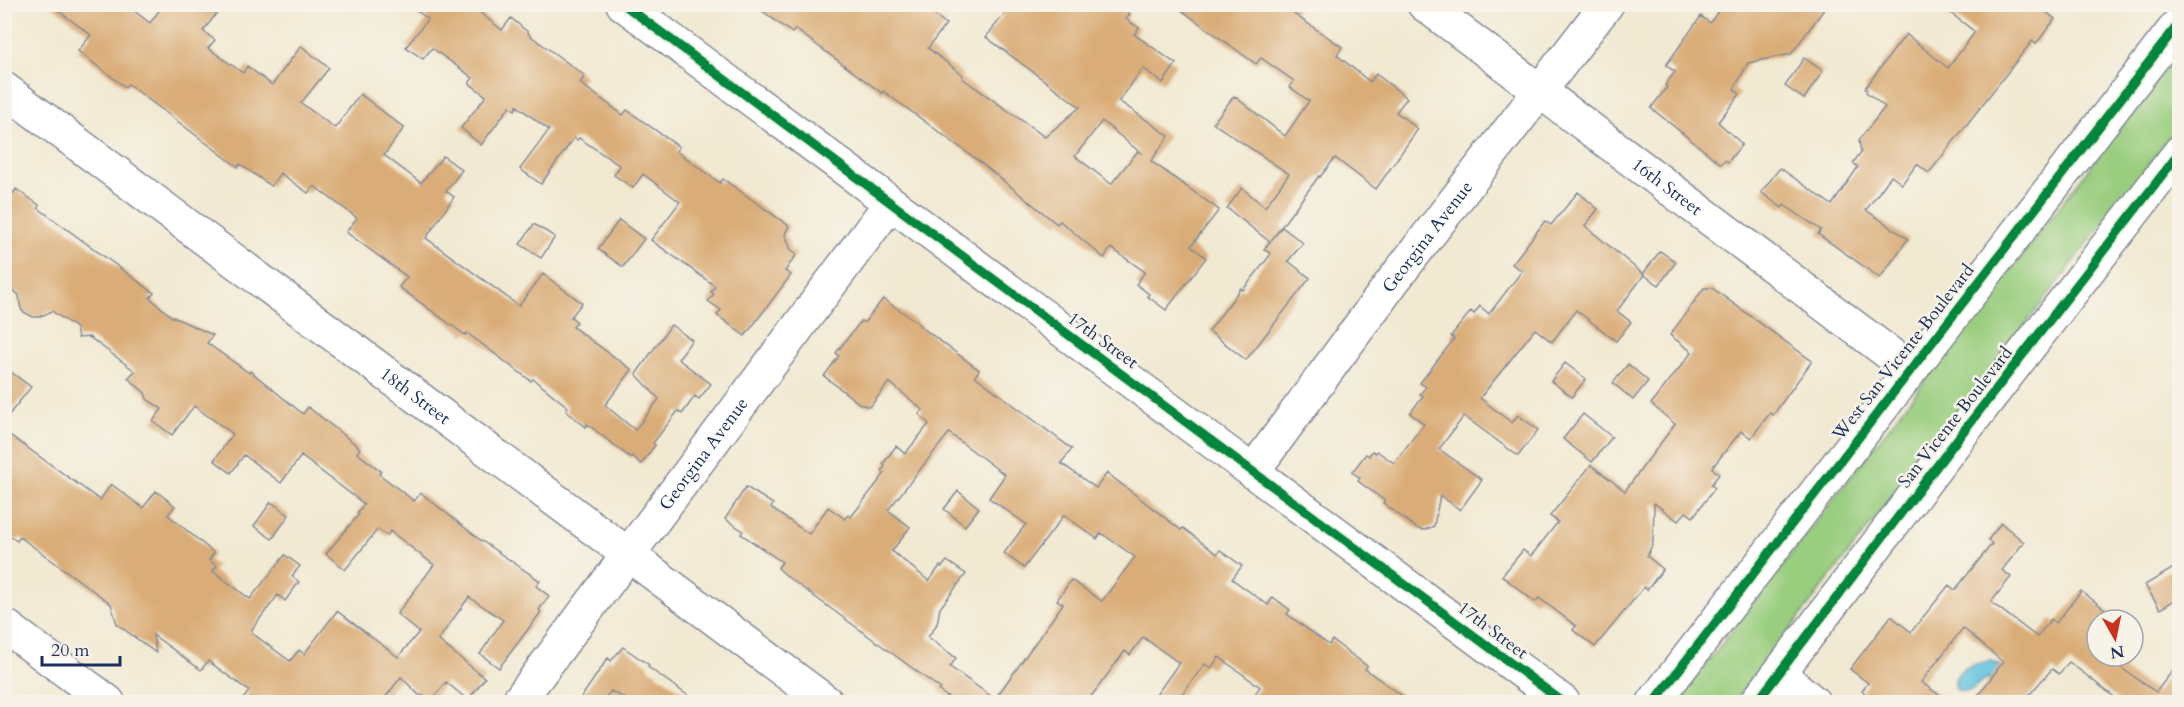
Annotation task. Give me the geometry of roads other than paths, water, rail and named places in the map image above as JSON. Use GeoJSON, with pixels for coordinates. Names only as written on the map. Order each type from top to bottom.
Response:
{"type":"FeatureCollection","features":[{"type":"Feature","properties":{"kind":"street","name":"17th Street"},"geometry":{"type":"LineString","coordinates":[[623,4],[1563,702]]}},
{"type":"Feature","properties":{"kind":"street","name":"16th Street"},"geometry":{"type":"LineString","coordinates":[[1424,4],[1910,369]]}},
{"type":"Feature","properties":{"kind":"street","name":"Georgina Avenue"},"geometry":{"type":"LineString","coordinates":[[1252,471],[1394,281],[1607,4]]}},
{"type":"Feature","properties":{"kind":"street","name":"West San Vicente Boulevard"},"geometry":{"type":"LineString","coordinates":[[1654,702],[2180,22]]}},
{"type":"Feature","properties":{"kind":"street","name":"18th Street"},"geometry":{"type":"LineString","coordinates":[[4,89],[826,702]]}},
{"type":"Feature","properties":{"kind":"street","name":"San Vicente Boulevard"},"geometry":{"type":"LineString","coordinates":[[1757,702],[2180,152]]}},
{"type":"Feature","properties":{"kind":"street","name":"Georgina Avenue"},"geometry":{"type":"LineString","coordinates":[[518,702],[890,204]]}},
{"type":"Feature","properties":{"kind":"street"},"geometry":{"type":"LineString","coordinates":[[4,625],[108,702]]}},
{"type":"Feature","properties":{"kind":"street"},"geometry":{"type":"LineString","coordinates":[[1779,675],[1813,702]]}},
{"type":"Feature","properties":{"kind":"water"},"geometry":{"type":"Polygon","coordinates":[[[1992,661],[2002,667],[2002,677],[1984,680],[1967,691],[1956,689],[1955,682],[1960,672],[1972,665],[1992,661]]]}}]}
